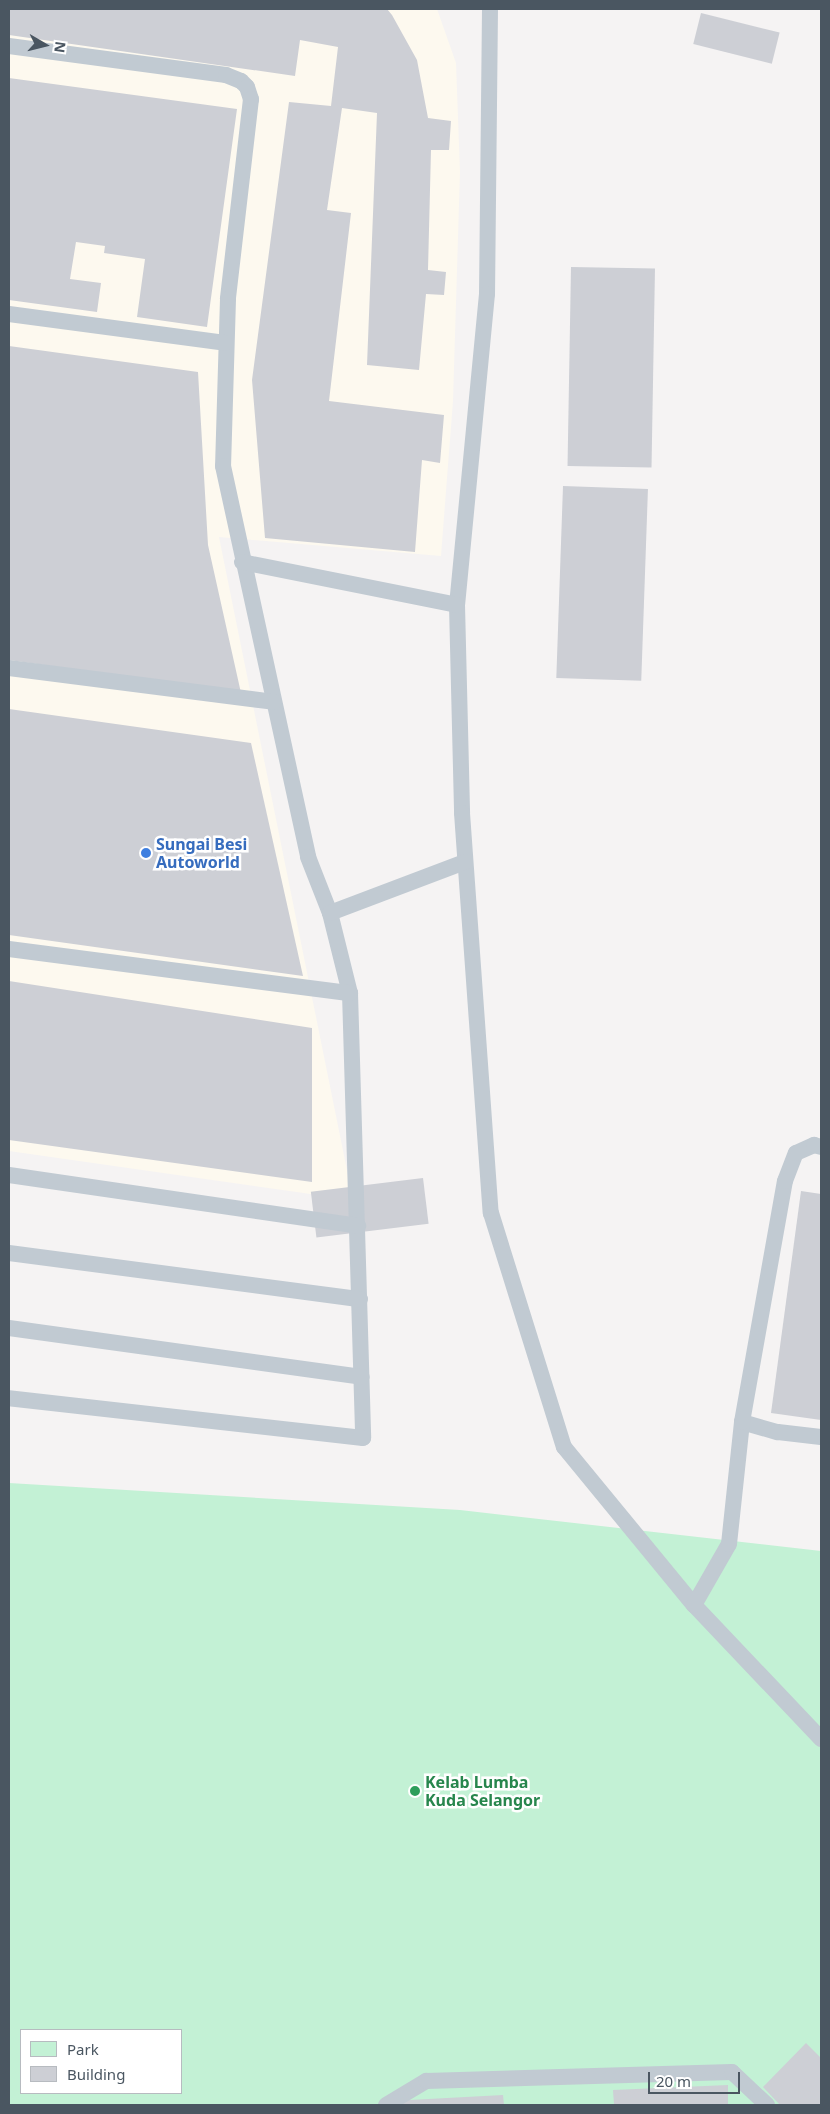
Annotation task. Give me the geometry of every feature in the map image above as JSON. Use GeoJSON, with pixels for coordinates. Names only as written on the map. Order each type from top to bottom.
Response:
{"type":"FeatureCollection","features":[{"type":"Feature","properties":{"kind":"lane"},"geometry":{"type":"LineString","coordinates":[[490,9],[487,294],[457,605],[465,862],[491,1213],[564,1447],[694,1605],[821,1739]]}},
{"type":"Feature","properties":{"kind":"lane"},"geometry":{"type":"LineString","coordinates":[[9,46],[226,76],[247,87],[251,99],[225,343],[223,466],[242,562],[308,857],[330,913],[350,993],[364,1438],[9,1398]]}},
{"type":"Feature","properties":{"kind":"lane"},"geometry":{"type":"LineString","coordinates":[[9,314],[225,343]]}},
{"type":"Feature","properties":{"kind":"lane"},"geometry":{"type":"LineString","coordinates":[[242,562],[457,605]]}},
{"type":"Feature","properties":{"kind":"lane"},"geometry":{"type":"LineString","coordinates":[[9,668],[274,702]]}},
{"type":"Feature","properties":{"kind":"lane"},"geometry":{"type":"LineString","coordinates":[[330,913],[465,862]]}},
{"type":"Feature","properties":{"kind":"lane"},"geometry":{"type":"LineString","coordinates":[[9,949],[350,993]]}},
{"type":"Feature","properties":{"kind":"lane"},"geometry":{"type":"LineString","coordinates":[[694,1605],[730,1544],[742,1422],[785,1181],[796,1153],[814,1145],[821,1147]]}},
{"type":"Feature","properties":{"kind":"lane"},"geometry":{"type":"LineString","coordinates":[[9,1175],[358,1226]]}},
{"type":"Feature","properties":{"kind":"lane"},"geometry":{"type":"LineString","coordinates":[[9,1253],[360,1299]]}},
{"type":"Feature","properties":{"kind":"lane"},"geometry":{"type":"LineString","coordinates":[[9,1328],[362,1377]]}},
{"type":"Feature","properties":{"kind":"lane"},"geometry":{"type":"LineString","coordinates":[[742,1422],[778,1432],[821,1437]]}},
{"type":"Feature","properties":{"kind":"lane"},"geometry":{"type":"LineString","coordinates":[[386,2105],[426,2081],[732,2072],[768,2105]]}},
{"type":"Feature","properties":{"kind":"shaded area","name":"Sungai Besi Autoworld"},"geometry":{"type":"Polygon","coordinates":[[[9,9],[437,9],[456,63],[460,172],[453,401],[441,556],[219,537],[353,1200],[9,1151],[9,9]]]}},
{"type":"Feature","properties":{"kind":"green space","name":"Kelab Lumba Kuda Selangor"},"geometry":{"type":"Polygon","coordinates":[[[9,1483],[460,1510],[821,1551],[821,2105],[9,2105],[9,1483]]]}},
{"type":"Feature","properties":{"kind":"building"},"geometry":{"type":"Polygon","coordinates":[[[9,9],[387,9],[392,15],[417,60],[428,118],[451,121],[449,150],[431,150],[428,270],[446,272],[444,295],[426,294],[419,370],[367,365],[377,113],[342,108],[327,210],[351,213],[329,401],[444,415],[440,463],[422,460],[415,552],[265,538],[252,380],[289,102],[331,106],[338,47],[300,40],[295,76],[9,35],[9,9]]]}},
{"type":"Feature","properties":{"kind":"building"},"geometry":{"type":"Polygon","coordinates":[[[701,13],[780,33],[772,64],[693,44],[701,13]]]}},
{"type":"Feature","properties":{"kind":"building"},"geometry":{"type":"Polygon","coordinates":[[[9,78],[237,109],[207,327],[137,317],[145,259],[104,253],[105,246],[76,242],[70,279],[101,283],[97,312],[9,300],[9,78]]]}},
{"type":"Feature","properties":{"kind":"building"},"geometry":{"type":"Polygon","coordinates":[[[571,267],[655,268],[652,467],[568,466],[571,267]]]}},
{"type":"Feature","properties":{"kind":"building"},"geometry":{"type":"Polygon","coordinates":[[[9,346],[198,372],[208,545],[241,693],[9,660],[9,346]]]}},
{"type":"Feature","properties":{"kind":"building"},"geometry":{"type":"Polygon","coordinates":[[[563,486],[648,489],[641,681],[556,678],[563,486]]]}},
{"type":"Feature","properties":{"kind":"building"},"geometry":{"type":"Polygon","coordinates":[[[9,709],[251,743],[303,976],[9,935],[9,709]]]}},
{"type":"Feature","properties":{"kind":"building"},"geometry":{"type":"Polygon","coordinates":[[[9,981],[312,1028],[312,1182],[9,1140],[9,981]]]}},
{"type":"Feature","properties":{"kind":"building"},"geometry":{"type":"Polygon","coordinates":[[[423,1178],[429,1224],[316,1237],[311,1192],[423,1178]]]}},
{"type":"Feature","properties":{"kind":"building"},"geometry":{"type":"Polygon","coordinates":[[[801,1191],[821,1194],[821,1420],[771,1413],[801,1191]]]}},
{"type":"Feature","properties":{"kind":"building"},"geometry":{"type":"Polygon","coordinates":[[[806,2043],[821,2058],[821,2105],[780,2105],[763,2087],[806,2043]]]}},
{"type":"Feature","properties":{"kind":"building"},"geometry":{"type":"Polygon","coordinates":[[[728,2085],[728,2105],[614,2105],[613,2090],[728,2085]]]}},
{"type":"Feature","properties":{"kind":"building"},"geometry":{"type":"Polygon","coordinates":[[[503,2095],[504,2105],[391,2105],[391,2101],[503,2095]]]}},
{"type":"Feature","properties":{"kind":"place","name":"Sungai Besi Autoworld"},"geometry":{"type":"Point","coordinates":[146,853]}},
{"type":"Feature","properties":{"kind":"place","name":"Kelab Lumba Kuda Selangor"},"geometry":{"type":"Point","coordinates":[415,1791]}}]}
